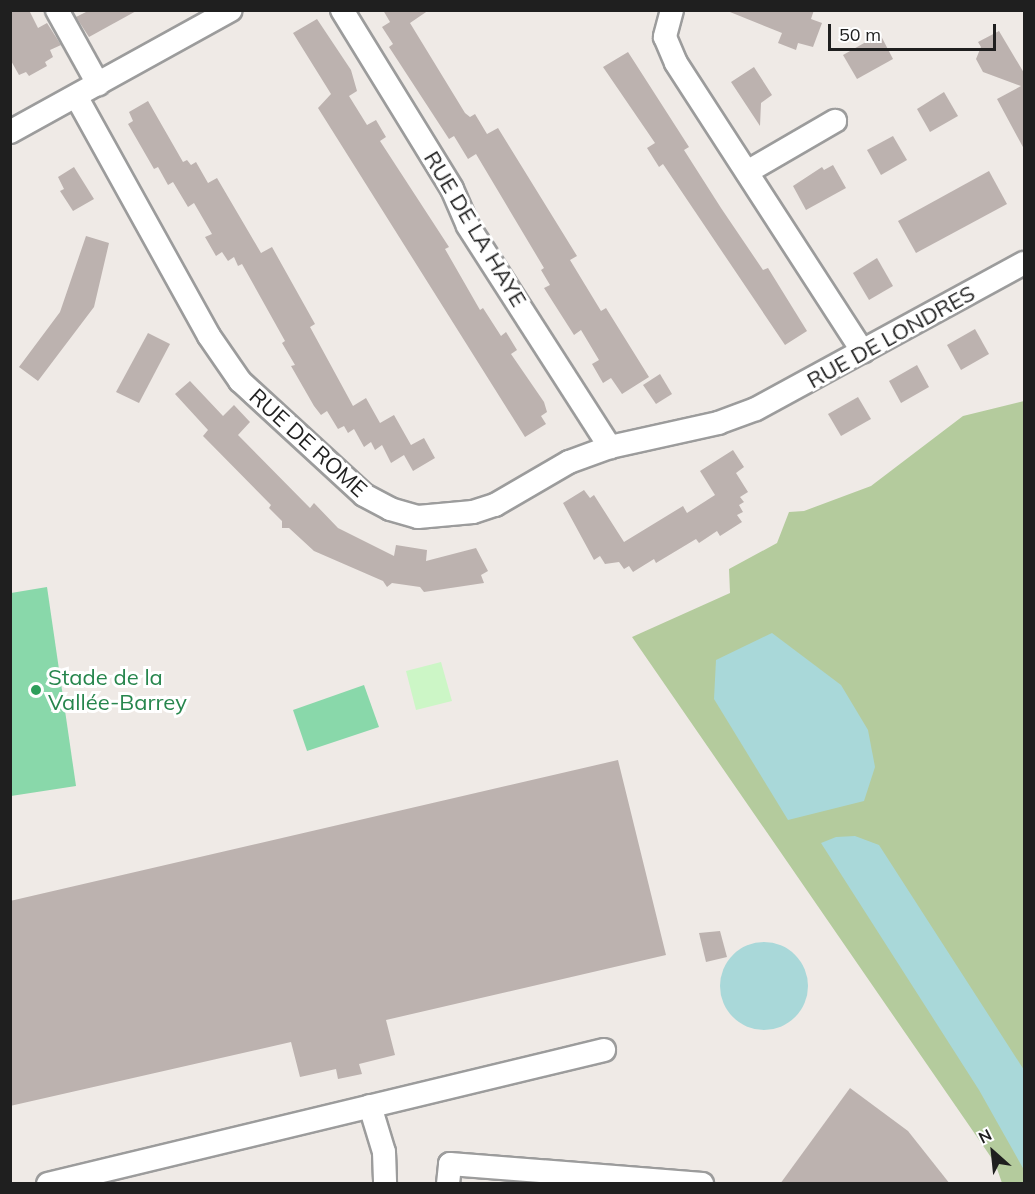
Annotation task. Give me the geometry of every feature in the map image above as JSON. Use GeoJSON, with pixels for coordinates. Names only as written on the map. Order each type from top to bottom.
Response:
{"type":"FeatureCollection","features":[{"type":"Feature","properties":{"kind":"street"},"geometry":{"type":"LineString","coordinates":[[57,10],[98,84]]}},
{"type":"Feature","properties":{"kind":"street"},"geometry":{"type":"LineString","coordinates":[[10,132],[231,10]]}},
{"type":"Feature","properties":{"kind":"street","name":"RUE DE LA HAYE"},"geometry":{"type":"LineString","coordinates":[[342,10],[452,189],[468,226],[610,447]]}},
{"type":"Feature","properties":{"kind":"street"},"geometry":{"type":"LineString","coordinates":[[672,10],[665,37],[676,63],[863,352]]}},
{"type":"Feature","properties":{"kind":"street","name":"RUE DE ROME"},"geometry":{"type":"LineString","coordinates":[[76,96],[225,362],[255,398],[364,495],[403,514],[453,517],[495,505],[569,462],[610,447],[718,423],[756,409]]}},
{"type":"Feature","properties":{"kind":"street"},"geometry":{"type":"LineString","coordinates":[[747,172],[835,121]]}},
{"type":"Feature","properties":{"kind":"street","name":"RUE DE LONDRES"},"geometry":{"type":"LineString","coordinates":[[756,409],[1024,263]]}},
{"type":"Feature","properties":{"kind":"street"},"geometry":{"type":"LineString","coordinates":[[48,1184],[604,1050]]}},
{"type":"Feature","properties":{"kind":"street"},"geometry":{"type":"LineString","coordinates":[[370,1106],[384,1152],[385,1184]]}},
{"type":"Feature","properties":{"kind":"street"},"geometry":{"type":"LineString","coordinates":[[448,1184],[450,1164],[702,1184]]}},
{"type":"Feature","properties":{"kind":"green space"},"geometry":{"type":"Polygon","coordinates":[[[1024,401],[1024,1183],[1002,1183],[995,1163],[632,637],[730,593],[729,569],[777,543],[789,512],[804,511],[871,486],[963,416],[1024,401]]]}},
{"type":"Feature","properties":{"kind":"green space","name":"Stade de la Vallée-Barrey"},"geometry":{"type":"Polygon","coordinates":[[[47,587],[76,786],[11,796],[11,593],[47,587]]]}},
{"type":"Feature","properties":{"kind":"green space"},"geometry":{"type":"Polygon","coordinates":[[[441,662],[452,701],[416,710],[406,671],[441,662]]]}},
{"type":"Feature","properties":{"kind":"green space"},"geometry":{"type":"Polygon","coordinates":[[[364,685],[379,727],[307,751],[293,710],[364,685]]]}},
{"type":"Feature","properties":{"kind":"water"},"geometry":{"type":"Polygon","coordinates":[[[772,633],[841,685],[868,730],[875,767],[864,801],[788,820],[714,699],[716,660],[772,633]]]}},
{"type":"Feature","properties":{"kind":"water"},"geometry":{"type":"Polygon","coordinates":[[[855,836],[879,845],[1024,1070],[1024,1170],[979,1090],[821,843],[836,837],[855,836]]]}},
{"type":"Feature","properties":{"kind":"water"},"geometry":{"type":"Polygon","coordinates":[[[764,942],[781,945],[795,955],[805,969],[808,986],[805,1003],[795,1017],[781,1027],[764,1030],[747,1027],[733,1017],[723,1003],[720,986],[723,969],[733,955],[747,945],[764,942]]]}},
{"type":"Feature","properties":{"kind":"building"},"geometry":{"type":"Polygon","coordinates":[[[10,10],[29,10],[38,28],[47,23],[61,45],[50,50],[53,57],[45,62],[47,66],[29,76],[26,72],[19,75],[10,59],[10,10]]]}},
{"type":"Feature","properties":{"kind":"building"},"geometry":{"type":"Polygon","coordinates":[[[90,10],[138,10],[89,37],[76,17],[90,10]]]}},
{"type":"Feature","properties":{"kind":"building"},"geometry":{"type":"Polygon","coordinates":[[[383,10],[429,10],[410,23],[465,113],[470,117],[475,114],[487,134],[498,128],[577,256],[570,260],[601,311],[606,308],[649,377],[622,394],[611,378],[603,383],[592,364],[599,360],[581,330],[574,335],[544,288],[550,285],[541,270],[544,268],[476,154],[468,159],[454,136],[449,139],[389,47],[393,44],[382,27],[390,22],[383,10]]]}},
{"type":"Feature","properties":{"kind":"building"},"geometry":{"type":"Polygon","coordinates":[[[725,10],[814,10],[811,19],[822,23],[813,47],[798,43],[796,50],[778,43],[782,33],[725,10]]]}},
{"type":"Feature","properties":{"kind":"building"},"geometry":{"type":"Polygon","coordinates":[[[317,19],[351,70],[357,91],[349,96],[367,125],[376,120],[386,137],[380,141],[449,247],[445,249],[480,310],[483,308],[501,336],[506,332],[517,350],[511,354],[544,402],[547,412],[541,416],[546,424],[525,437],[318,108],[331,94],[293,33],[317,19]]]}},
{"type":"Feature","properties":{"kind":"building"},"geometry":{"type":"Polygon","coordinates":[[[999,31],[1024,73],[1024,149],[997,99],[1021,86],[983,72],[976,59],[981,47],[978,42],[999,31]]]}},
{"type":"Feature","properties":{"kind":"building"},"geometry":{"type":"Polygon","coordinates":[[[880,34],[893,59],[857,79],[843,55],[880,34]]]}},
{"type":"Feature","properties":{"kind":"building"},"geometry":{"type":"Polygon","coordinates":[[[628,52],[689,147],[684,150],[721,208],[763,270],[768,268],[807,331],[785,345],[663,164],[659,167],[647,148],[655,143],[603,67],[628,52]]]}},
{"type":"Feature","properties":{"kind":"building"},"geometry":{"type":"Polygon","coordinates":[[[754,67],[772,95],[761,103],[760,126],[731,82],[754,67]]]}},
{"type":"Feature","properties":{"kind":"building"},"geometry":{"type":"Polygon","coordinates":[[[944,92],[958,116],[930,132],[917,109],[944,92]]]}},
{"type":"Feature","properties":{"kind":"building"},"geometry":{"type":"Polygon","coordinates":[[[148,101],[183,162],[187,160],[191,165],[196,162],[208,183],[217,178],[261,253],[272,247],[315,324],[310,327],[353,406],[366,398],[380,423],[394,415],[411,445],[424,438],[435,458],[413,471],[404,455],[391,463],[382,445],[375,450],[371,442],[364,447],[354,429],[348,433],[344,426],[338,429],[327,411],[321,415],[291,366],[295,365],[282,343],[285,341],[242,264],[238,266],[234,257],[228,261],[222,252],[216,256],[205,237],[212,234],[194,203],[188,207],[173,182],[168,185],[158,167],[154,169],[128,124],[133,121],[129,112],[148,101]]]}},
{"type":"Feature","properties":{"kind":"building"},"geometry":{"type":"Polygon","coordinates":[[[893,136],[907,160],[881,175],[867,150],[893,136]]]}},
{"type":"Feature","properties":{"kind":"building"},"geometry":{"type":"Polygon","coordinates":[[[833,165],[846,188],[806,210],[793,186],[822,167],[824,170],[833,165]]]}},
{"type":"Feature","properties":{"kind":"building"},"geometry":{"type":"Polygon","coordinates":[[[74,167],[94,199],[73,211],[60,191],[64,189],[58,177],[74,167]]]}},
{"type":"Feature","properties":{"kind":"building"},"geometry":{"type":"Polygon","coordinates":[[[989,171],[1007,204],[916,253],[898,221],[989,171]]]}},
{"type":"Feature","properties":{"kind":"building"},"geometry":{"type":"Polygon","coordinates":[[[86,236],[109,243],[94,307],[38,381],[19,367],[60,312],[86,236]]]}},
{"type":"Feature","properties":{"kind":"building"},"geometry":{"type":"Polygon","coordinates":[[[877,258],[893,286],[869,300],[853,273],[877,258]]]}},
{"type":"Feature","properties":{"kind":"building"},"geometry":{"type":"Polygon","coordinates":[[[975,329],[989,354],[961,370],[947,345],[975,329]]]}},
{"type":"Feature","properties":{"kind":"building"},"geometry":{"type":"Polygon","coordinates":[[[148,333],[170,344],[139,403],[116,392],[148,333]]]}},
{"type":"Feature","properties":{"kind":"building"},"geometry":{"type":"Polygon","coordinates":[[[917,365],[929,387],[901,403],[889,381],[917,365]]]}},
{"type":"Feature","properties":{"kind":"building"},"geometry":{"type":"Polygon","coordinates":[[[660,374],[672,394],[656,404],[643,385],[660,374]]]}},
{"type":"Feature","properties":{"kind":"building"},"geometry":{"type":"Polygon","coordinates":[[[190,381],[223,416],[234,405],[250,422],[238,435],[310,508],[314,503],[338,528],[394,556],[396,545],[427,550],[426,561],[476,548],[488,571],[481,575],[484,583],[424,592],[420,587],[392,583],[387,587],[383,581],[314,551],[289,528],[282,528],[282,521],[269,508],[271,505],[203,436],[208,430],[175,394],[190,381]]]}},
{"type":"Feature","properties":{"kind":"building"},"geometry":{"type":"Polygon","coordinates":[[[858,397],[871,419],[841,436],[828,414],[858,397]]]}},
{"type":"Feature","properties":{"kind":"building"},"geometry":{"type":"Polygon","coordinates":[[[733,450],[744,467],[736,473],[748,492],[740,497],[744,502],[739,505],[743,512],[737,515],[742,522],[720,536],[717,531],[699,543],[696,539],[656,563],[654,559],[633,572],[629,566],[624,569],[619,562],[605,564],[600,556],[594,560],[563,503],[584,490],[590,498],[594,495],[624,542],[683,506],[687,513],[715,495],[700,471],[733,450]]]}},
{"type":"Feature","properties":{"kind":"building"},"geometry":{"type":"Polygon","coordinates":[[[618,760],[666,955],[386,1020],[395,1055],[359,1064],[362,1074],[338,1079],[336,1069],[300,1077],[291,1042],[10,1106],[10,901],[618,760]]]}},
{"type":"Feature","properties":{"kind":"building"},"geometry":{"type":"Polygon","coordinates":[[[720,931],[727,957],[706,962],[699,933],[720,931]]]}},
{"type":"Feature","properties":{"kind":"building"},"geometry":{"type":"Polygon","coordinates":[[[850,1088],[908,1131],[950,1184],[780,1184],[850,1088]]]}},
{"type":"Feature","properties":{"kind":"place","name":"Stade de la Vallée-Barrey"},"geometry":{"type":"Point","coordinates":[36,690]}}]}
